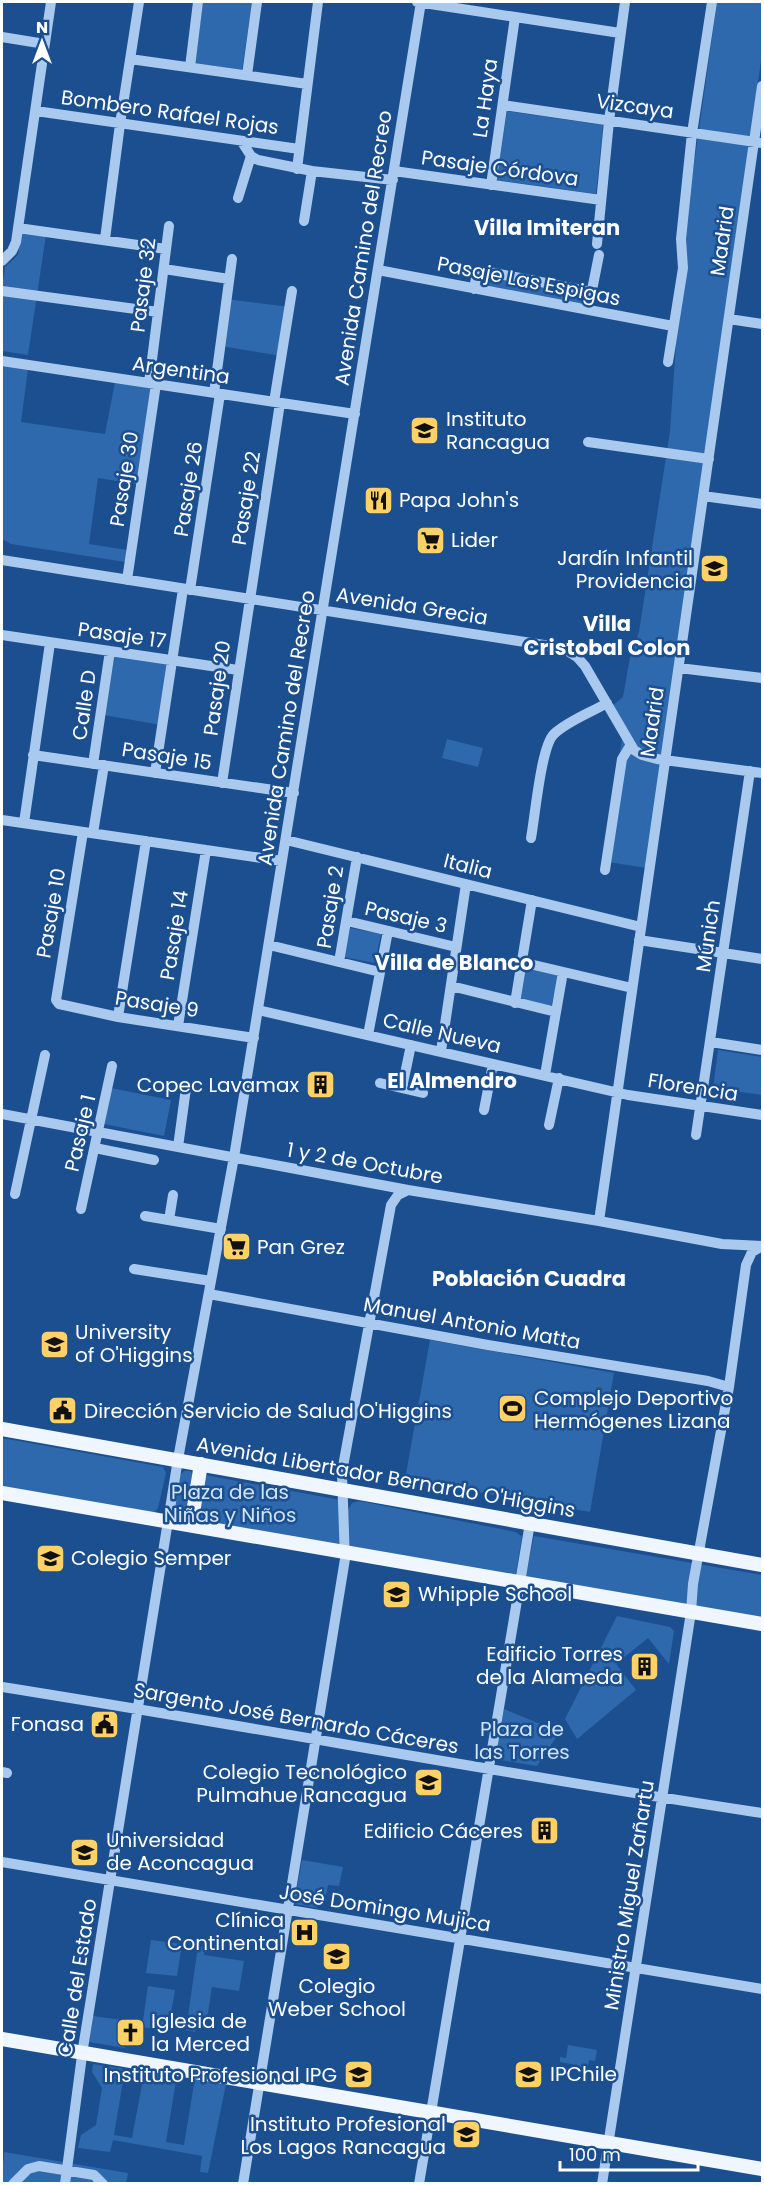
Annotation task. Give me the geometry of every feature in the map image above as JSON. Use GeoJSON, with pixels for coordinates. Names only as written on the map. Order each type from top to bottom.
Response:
{"type":"FeatureCollection","features":[{"type":"Feature","properties":{"kind":"main road","name":"Avenida Libertador Bernardo O'Higgins"},"geometry":{"type":"LineString","coordinates":[[2,1429],[700,1552],[762,1565]]}},
{"type":"Feature","properties":{"kind":"main road"},"geometry":{"type":"LineString","coordinates":[[191,1526],[201,1464]]}},
{"type":"Feature","properties":{"kind":"main road"},"geometry":{"type":"LineString","coordinates":[[2,1493],[762,1624]]}},
{"type":"Feature","properties":{"kind":"main road"},"geometry":{"type":"LineString","coordinates":[[2,2039],[762,2169]]}},
{"type":"Feature","properties":{"kind":"street"},"geometry":{"type":"LineString","coordinates":[[2,261],[12,251],[18,228],[51,2]]}},
{"type":"Feature","properties":{"kind":"street"},"geometry":{"type":"LineString","coordinates":[[105,239],[139,2]]}},
{"type":"Feature","properties":{"kind":"street"},"geometry":{"type":"LineString","coordinates":[[190,67],[198,2]]}},
{"type":"Feature","properties":{"kind":"street"},"geometry":{"type":"LineString","coordinates":[[247,75],[257,2]]}},
{"type":"Feature","properties":{"kind":"street"},"geometry":{"type":"LineString","coordinates":[[297,169],[318,2]]}},
{"type":"Feature","properties":{"kind":"street"},"geometry":{"type":"LineString","coordinates":[[416,2],[620,33]]}},
{"type":"Feature","properties":{"kind":"street","name":"Avenida Camino del Recreo"},"geometry":{"type":"LineString","coordinates":[[178,1459],[254,1038],[421,2]]}},
{"type":"Feature","properties":{"kind":"street"},"geometry":{"type":"LineString","coordinates":[[588,310],[598,249],[609,121],[625,2]]}},
{"type":"Feature","properties":{"kind":"street"},"geometry":{"type":"LineString","coordinates":[[668,362],[683,268],[681,239],[692,133],[712,2]]}},
{"type":"Feature","properties":{"kind":"street","name":"La Haya"},"geometry":{"type":"LineString","coordinates":[[491,185],[515,17]]}},
{"type":"Feature","properties":{"kind":"street"},"geometry":{"type":"LineString","coordinates":[[2,37],[45,44]]}},
{"type":"Feature","properties":{"kind":"street"},"geometry":{"type":"LineString","coordinates":[[130,59],[307,84]]}},
{"type":"Feature","properties":{"kind":"street","name":"Madrid"},"geometry":{"type":"LineString","coordinates":[[599,1221],[729,319],[758,143],[762,86]]}},
{"type":"Feature","properties":{"kind":"street","name":"Vizcaya"},"geometry":{"type":"LineString","coordinates":[[502,105],[758,143]]}},
{"type":"Feature","properties":{"kind":"street","name":"Bombero Rafael Rojas"},"geometry":{"type":"LineString","coordinates":[[36,111],[299,149]]}},
{"type":"Feature","properties":{"kind":"street"},"geometry":{"type":"LineString","coordinates":[[238,198],[251,156],[242,142]]}},
{"type":"Feature","properties":{"kind":"street","name":"Bombero Rafael Rojas"},"geometry":{"type":"LineString","coordinates":[[251,156],[258,160],[297,169],[393,176]]}},
{"type":"Feature","properties":{"kind":"street"},"geometry":{"type":"LineString","coordinates":[[304,221],[312,171]]}},
{"type":"Feature","properties":{"kind":"street","name":"Pasaje Córdova"},"geometry":{"type":"LineString","coordinates":[[393,176],[491,185],[601,200]]}},
{"type":"Feature","properties":{"kind":"street","name":"Pasaje 32"},"geometry":{"type":"LineString","coordinates":[[152,384],[169,226]]}},
{"type":"Feature","properties":{"kind":"street"},"geometry":{"type":"LineString","coordinates":[[18,228],[166,249]]}},
{"type":"Feature","properties":{"kind":"street","name":"Pasaje 26"},"geometry":{"type":"LineString","coordinates":[[155,773],[172,660],[187,589],[217,393],[232,259]]}},
{"type":"Feature","properties":{"kind":"street"},"geometry":{"type":"LineString","coordinates":[[164,269],[229,279]]}},
{"type":"Feature","properties":{"kind":"street","name":"Pasaje Las Espigas"},"geometry":{"type":"LineString","coordinates":[[378,270],[673,326]]}},
{"type":"Feature","properties":{"kind":"street"},"geometry":{"type":"LineString","coordinates":[[474,289],[477,273],[481,271],[592,292]]}},
{"type":"Feature","properties":{"kind":"street"},"geometry":{"type":"LineString","coordinates":[[534,300],[538,282]]}},
{"type":"Feature","properties":{"kind":"street"},"geometry":{"type":"LineString","coordinates":[[2,291],[158,312]]}},
{"type":"Feature","properties":{"kind":"street","name":"Pasaje 22"},"geometry":{"type":"LineString","coordinates":[[249,599],[292,291]]}},
{"type":"Feature","properties":{"kind":"street"},"geometry":{"type":"LineString","coordinates":[[729,319],[762,324]]}},
{"type":"Feature","properties":{"kind":"street","name":"Argentina"},"geometry":{"type":"LineString","coordinates":[[2,361],[355,414]]}},
{"type":"Feature","properties":{"kind":"street","name":"Pasaje 30"},"geometry":{"type":"LineString","coordinates":[[127,580],[152,384]]}},
{"type":"Feature","properties":{"kind":"street"},"geometry":{"type":"LineString","coordinates":[[588,442],[709,459]]}},
{"type":"Feature","properties":{"kind":"street"},"geometry":{"type":"LineString","coordinates":[[703,496],[762,504]]}},
{"type":"Feature","properties":{"kind":"street","name":"Avenida Grecia"},"geometry":{"type":"LineString","coordinates":[[2,562],[563,648],[578,657],[585,666],[630,746]]}},
{"type":"Feature","properties":{"kind":"street","name":"Pasaje 20"},"geometry":{"type":"LineString","coordinates":[[222,783],[249,599]]}},
{"type":"Feature","properties":{"kind":"street","name":"Pasaje 17"},"geometry":{"type":"LineString","coordinates":[[2,635],[238,670]]}},
{"type":"Feature","properties":{"kind":"street"},"geometry":{"type":"LineString","coordinates":[[24,823],[50,643]]}},
{"type":"Feature","properties":{"kind":"street","name":"Calle D"},"geometry":{"type":"LineString","coordinates":[[88,833],[99,764],[110,651]]}},
{"type":"Feature","properties":{"kind":"street"},"geometry":{"type":"LineString","coordinates":[[679,668],[762,677]]}},
{"type":"Feature","properties":{"kind":"street"},"geometry":{"type":"LineString","coordinates":[[531,838],[544,758],[550,738],[560,729],[606,703]]}},
{"type":"Feature","properties":{"kind":"street"},"geometry":{"type":"LineString","coordinates":[[605,870],[622,759],[630,746],[642,755],[665,760],[762,773]]}},
{"type":"Feature","properties":{"kind":"street","name":"Pasaje 15"},"geometry":{"type":"LineString","coordinates":[[33,755],[294,793]]}},
{"type":"Feature","properties":{"kind":"street","name":"Múnich"},"geometry":{"type":"LineString","coordinates":[[696,1135],[702,1107],[750,771]]}},
{"type":"Feature","properties":{"kind":"street"},"geometry":{"type":"LineString","coordinates":[[2,820],[282,861]]}},
{"type":"Feature","properties":{"kind":"street","name":"Pasaje 10"},"geometry":{"type":"LineString","coordinates":[[56,1000],[88,833]]}},
{"type":"Feature","properties":{"kind":"street","name":"Italia"},"geometry":{"type":"LineString","coordinates":[[286,840],[641,927]]}},
{"type":"Feature","properties":{"kind":"street"},"geometry":{"type":"LineString","coordinates":[[118,1017],[146,841]]}},
{"type":"Feature","properties":{"kind":"street","name":"Pasaje 14"},"geometry":{"type":"LineString","coordinates":[[178,1026],[206,850]]}},
{"type":"Feature","properties":{"kind":"street","name":"Pasaje 2"},"geometry":{"type":"LineString","coordinates":[[339,962],[357,857]]}},
{"type":"Feature","properties":{"kind":"street"},"geometry":{"type":"LineString","coordinates":[[441,1051],[466,884]]}},
{"type":"Feature","properties":{"kind":"street"},"geometry":{"type":"LineString","coordinates":[[515,1003],[532,900]]}},
{"type":"Feature","properties":{"kind":"street","name":"Pasaje 3"},"geometry":{"type":"LineString","coordinates":[[346,921],[456,947]]}},
{"type":"Feature","properties":{"kind":"street"},"geometry":{"type":"LineString","coordinates":[[368,1035],[388,931]]}},
{"type":"Feature","properties":{"kind":"street"},"geometry":{"type":"LineString","coordinates":[[639,940],[762,959]]}},
{"type":"Feature","properties":{"kind":"street"},"geometry":{"type":"LineString","coordinates":[[269,945],[380,972]]}},
{"type":"Feature","properties":{"kind":"street"},"geometry":{"type":"LineString","coordinates":[[521,962],[632,988]]}},
{"type":"Feature","properties":{"kind":"street"},"geometry":{"type":"LineString","coordinates":[[545,1075],[562,972]]}},
{"type":"Feature","properties":{"kind":"street"},"geometry":{"type":"LineString","coordinates":[[451,986],[556,1012]]}},
{"type":"Feature","properties":{"kind":"street","name":"Pasaje 9"},"geometry":{"type":"LineString","coordinates":[[56,1000],[59,1004],[118,1017],[254,1038]]}},
{"type":"Feature","properties":{"kind":"street","name":"Calle Nueva"},"geometry":{"type":"LineString","coordinates":[[258,1010],[618,1092]]}},
{"type":"Feature","properties":{"kind":"street"},"geometry":{"type":"LineString","coordinates":[[711,1042],[762,1050]]}},
{"type":"Feature","properties":{"kind":"street"},"geometry":{"type":"LineString","coordinates":[[402,1088],[411,1045]]}},
{"type":"Feature","properties":{"kind":"street"},"geometry":{"type":"LineString","coordinates":[[15,1194],[45,1056]]}},
{"type":"Feature","properties":{"kind":"street"},"geometry":{"type":"LineString","coordinates":[[484,1110],[493,1064]]}},
{"type":"Feature","properties":{"kind":"street","name":"Pasaje 1"},"geometry":{"type":"LineString","coordinates":[[81,1209],[112,1066]]}},
{"type":"Feature","properties":{"kind":"street"},"geometry":{"type":"LineString","coordinates":[[549,1125],[559,1078]]}},
{"type":"Feature","properties":{"kind":"street"},"geometry":{"type":"LineString","coordinates":[[380,1083],[423,1093]]}},
{"type":"Feature","properties":{"kind":"street"},"geometry":{"type":"LineString","coordinates":[[178,1147],[186,1088]]}},
{"type":"Feature","properties":{"kind":"street","name":"Florencia"},"geometry":{"type":"LineString","coordinates":[[618,1092],[762,1115]]}},
{"type":"Feature","properties":{"kind":"street","name":"1 y 2 de Octubre"},"geometry":{"type":"LineString","coordinates":[[2,1114],[408,1190],[599,1221],[722,1244],[762,1246]]}},
{"type":"Feature","properties":{"kind":"street"},"geometry":{"type":"LineString","coordinates":[[94,1148],[154,1160]]}},
{"type":"Feature","properties":{"kind":"street"},"geometry":{"type":"LineString","coordinates":[[243,2184],[345,1552],[344,1461],[391,1205],[388,1195],[380,1184]]}},
{"type":"Feature","properties":{"kind":"street"},"geometry":{"type":"LineString","coordinates":[[391,1205],[398,1196],[408,1190]]}},
{"type":"Feature","properties":{"kind":"street"},"geometry":{"type":"LineString","coordinates":[[169,1220],[173,1195]]}},
{"type":"Feature","properties":{"kind":"street"},"geometry":{"type":"LineString","coordinates":[[146,1216],[221,1229]]}},
{"type":"Feature","properties":{"kind":"street","name":"1 y 2 de Octubre"},"geometry":{"type":"LineString","coordinates":[[722,1244],[738,1252],[746,1265]]}},
{"type":"Feature","properties":{"kind":"street"},"geometry":{"type":"LineString","coordinates":[[746,1265],[752,1252],[762,1246]]}},
{"type":"Feature","properties":{"kind":"street","name":"Ministro Miguel Zañartu"},"geometry":{"type":"LineString","coordinates":[[602,2184],[691,1612],[693,1584],[729,1387],[746,1265]]}},
{"type":"Feature","properties":{"kind":"street"},"geometry":{"type":"LineString","coordinates":[[134,1269],[211,1281]]}},
{"type":"Feature","properties":{"kind":"street","name":"Manuel Antonio Matta"},"geometry":{"type":"LineString","coordinates":[[209,1294],[369,1324],[708,1381],[729,1387]]}},
{"type":"Feature","properties":{"kind":"street","name":"Calle del Estado"},"geometry":{"type":"LineString","coordinates":[[65,2184],[82,2052],[178,1459]]}},
{"type":"Feature","properties":{"kind":"street"},"geometry":{"type":"LineString","coordinates":[[419,2184],[530,1523]]}},
{"type":"Feature","properties":{"kind":"street","name":"Sargento José Bernardo Cáceres"},"geometry":{"type":"LineString","coordinates":[[2,1688],[762,1813]]}},
{"type":"Feature","properties":{"kind":"street","name":"José Domingo Mujica"},"geometry":{"type":"LineString","coordinates":[[2,1862],[762,1989]]}},
{"type":"Feature","properties":{"kind":"street"},"geometry":{"type":"LineString","coordinates":[[13,2184],[34,2166],[93,2175],[103,2184]]}},
{"type":"Feature","properties":{"kind":"green space"},"geometry":{"type":"Polygon","coordinates":[[[203,2],[252,2],[242,70],[195,63],[203,2]]]}},
{"type":"Feature","properties":{"kind":"green space"},"geometry":{"type":"Polygon","coordinates":[[[717,2],[762,2],[762,54],[646,868],[602,861],[624,727],[612,706],[623,697],[630,657],[639,632],[670,431],[683,242],[717,2]]]}},
{"type":"Feature","properties":{"kind":"green space"},"geometry":{"type":"Polygon","coordinates":[[[507,111],[603,125],[596,194],[497,180],[507,111]]]}},
{"type":"Feature","properties":{"kind":"green space"},"geometry":{"type":"Polygon","coordinates":[[[21,232],[46,235],[28,355],[2,351],[2,287],[5,267],[18,255],[21,232]]]}},
{"type":"Feature","properties":{"kind":"green space"},"geometry":{"type":"Polygon","coordinates":[[[477,272],[592,292],[588,310],[474,289],[477,272]]]}},
{"type":"Feature","properties":{"kind":"green space"},"geometry":{"type":"Polygon","coordinates":[[[226,299],[290,307],[282,356],[220,346],[226,299]]]}},
{"type":"Feature","properties":{"kind":"green space"},"geometry":{"type":"Polygon","coordinates":[[[2,365],[28,369],[21,422],[105,434],[115,382],[152,387],[136,484],[98,478],[89,544],[127,550],[125,562],[11,544],[2,539],[2,365]]]}},
{"type":"Feature","properties":{"kind":"green space"},"geometry":{"type":"Polygon","coordinates":[[[115,654],[171,663],[161,725],[104,715],[115,654]]]}},
{"type":"Feature","properties":{"kind":"green space"},"geometry":{"type":"Polygon","coordinates":[[[447,739],[483,748],[478,767],[442,758],[447,739]]]}},
{"type":"Feature","properties":{"kind":"green space"},"geometry":{"type":"Polygon","coordinates":[[[350,928],[381,934],[375,963],[344,957],[350,928]]]}},
{"type":"Feature","properties":{"kind":"green space"},"geometry":{"type":"Polygon","coordinates":[[[525,966],[559,973],[551,1007],[517,999],[525,966]]]}},
{"type":"Feature","properties":{"kind":"green space"},"geometry":{"type":"Polygon","coordinates":[[[718,1050],[762,1057],[762,1095],[713,1088],[718,1050]]]}},
{"type":"Feature","properties":{"kind":"green space"},"geometry":{"type":"Polygon","coordinates":[[[111,1088],[171,1100],[164,1136],[104,1124],[111,1088]]]}},
{"type":"Feature","properties":{"kind":"green space","name":"Complejo Deportivo Hermógenes Lizana"},"geometry":{"type":"Polygon","coordinates":[[[430,1340],[614,1373],[590,1512],[405,1479],[430,1340]]]}},
{"type":"Feature","properties":{"kind":"green space"},"geometry":{"type":"Polygon","coordinates":[[[2,1438],[163,1467],[166,1473],[158,1508],[154,1513],[2,1489],[2,1438]]]}},
{"type":"Feature","properties":{"kind":"green space"},"geometry":{"type":"Polygon","coordinates":[[[184,1471],[190,1471],[194,1476],[187,1513],[178,1514],[174,1511],[179,1476],[184,1471]]]}},
{"type":"Feature","properties":{"kind":"green space","name":"Plaza de las Niñas y Niños"},"geometry":{"type":"Polygon","coordinates":[[[205,1475],[340,1500],[340,1549],[201,1524],[198,1514],[205,1475]]]}},
{"type":"Feature","properties":{"kind":"green space"},"geometry":{"type":"Polygon","coordinates":[[[359,1501],[516,1532],[522,1537],[516,1573],[515,1575],[354,1549],[350,1546],[348,1510],[352,1503],[359,1501]]]}},
{"type":"Feature","properties":{"kind":"green space"},"geometry":{"type":"Polygon","coordinates":[[[534,1536],[762,1575],[762,1620],[525,1579],[534,1536]]]}},
{"type":"Feature","properties":{"kind":"green space"},"geometry":{"type":"Polygon","coordinates":[[[617,1616],[670,1627],[674,1631],[669,1664],[648,1638],[616,1664],[636,1690],[577,1739],[565,1719],[617,1616]]]}},
{"type":"Feature","properties":{"kind":"green space","name":"Plaza de las Torres"},"geometry":{"type":"Polygon","coordinates":[[[504,1709],[555,1730],[561,1730],[537,1766],[494,1759],[504,1709]]]}},
{"type":"Feature","properties":{"kind":"green space"},"geometry":{"type":"Polygon","coordinates":[[[302,1860],[343,1867],[339,1886],[328,1885],[326,1895],[320,1895],[317,1908],[294,1904],[302,1860]]]}},
{"type":"Feature","properties":{"kind":"green space"},"geometry":{"type":"Polygon","coordinates":[[[151,1940],[182,1944],[177,1976],[146,1973],[151,1940]]]}},
{"type":"Feature","properties":{"kind":"green space"},"geometry":{"type":"Polygon","coordinates":[[[198,1946],[205,1947],[204,1955],[244,1961],[239,1991],[212,1987],[207,2019],[198,2018],[195,2032],[186,2030],[198,1946]]]}},
{"type":"Feature","properties":{"kind":"green space"},"geometry":{"type":"Polygon","coordinates":[[[148,1986],[175,1990],[168,2031],[142,2027],[148,1986]]]}},
{"type":"Feature","properties":{"kind":"green space"},"geometry":{"type":"Polygon","coordinates":[[[93,2016],[129,2021],[125,2048],[89,2042],[93,2016]]]}},
{"type":"Feature","properties":{"kind":"green space"},"geometry":{"type":"Polygon","coordinates":[[[568,2045],[597,2050],[595,2061],[589,2060],[587,2072],[576,2070],[576,2065],[560,2062],[560,2057],[566,2058],[568,2045]]]}},
{"type":"Feature","properties":{"kind":"green space"},"geometry":{"type":"Polygon","coordinates":[[[93,2064],[125,2069],[114,2135],[132,2138],[145,2069],[177,2075],[166,2142],[184,2145],[195,2078],[226,2084],[208,2173],[200,2172],[202,2156],[113,2140],[110,2152],[78,2148],[81,2135],[96,2125],[102,2088],[92,2072],[93,2064]]]}},
{"type":"Feature","properties":{"kind":"green space"},"geometry":{"type":"Polygon","coordinates":[[[4,2152],[128,2173],[126,2183],[2,2184],[4,2152]]]}},
{"type":"Feature","properties":{"kind":"place","name":"Instituto Rancagua"},"geometry":{"type":"Point","coordinates":[425,431]}},
{"type":"Feature","properties":{"kind":"place","name":"Papa John's"},"geometry":{"type":"Point","coordinates":[378,500]}},
{"type":"Feature","properties":{"kind":"place","name":"Lider"},"geometry":{"type":"Point","coordinates":[430,540]}},
{"type":"Feature","properties":{"kind":"place","name":"Jardín Infantil Providencia"},"geometry":{"type":"Point","coordinates":[714,569]}},
{"type":"Feature","properties":{"kind":"place","name":"Copec Lavamax"},"geometry":{"type":"Point","coordinates":[320,1085]}},
{"type":"Feature","properties":{"kind":"place","name":"Pan Grez"},"geometry":{"type":"Point","coordinates":[236,1247]}},
{"type":"Feature","properties":{"kind":"place","name":"University of O'Higgins"},"geometry":{"type":"Point","coordinates":[54,1344]}},
{"type":"Feature","properties":{"kind":"place","name":"Complejo Deportivo Hermógenes Lizana"},"geometry":{"type":"Point","coordinates":[513,1409]}},
{"type":"Feature","properties":{"kind":"place","name":"Dirección Servicio de Salud O'Higgins"},"geometry":{"type":"Point","coordinates":[63,1411]}},
{"type":"Feature","properties":{"kind":"place","name":"Colegio Semper"},"geometry":{"type":"Point","coordinates":[50,1558]}},
{"type":"Feature","properties":{"kind":"place","name":"Whipple School"},"geometry":{"type":"Point","coordinates":[397,1594]}},
{"type":"Feature","properties":{"kind":"place","name":"Edificio Torres de la Alameda"},"geometry":{"type":"Point","coordinates":[644,1666]}},
{"type":"Feature","properties":{"kind":"place","name":"Fonasa"},"geometry":{"type":"Point","coordinates":[105,1724]}},
{"type":"Feature","properties":{"kind":"place","name":"Colegio Tecnológico Pulmahue Rancagua"},"geometry":{"type":"Point","coordinates":[428,1783]}},
{"type":"Feature","properties":{"kind":"place","name":"Edificio Cáceres"},"geometry":{"type":"Point","coordinates":[544,1831]}},
{"type":"Feature","properties":{"kind":"place","name":"Universidad de Aconcagua"},"geometry":{"type":"Point","coordinates":[85,1852]}},
{"type":"Feature","properties":{"kind":"place","name":"Clínica Continental"},"geometry":{"type":"Point","coordinates":[305,1932]}},
{"type":"Feature","properties":{"kind":"place","name":"Colegio Weber School"},"geometry":{"type":"Point","coordinates":[337,1956]}},
{"type":"Feature","properties":{"kind":"place","name":"Iglesia de la Merced"},"geometry":{"type":"Point","coordinates":[130,2033]}},
{"type":"Feature","properties":{"kind":"place","name":"IPChile"},"geometry":{"type":"Point","coordinates":[529,2074]}},
{"type":"Feature","properties":{"kind":"place","name":"Instituto Profesional IPG"},"geometry":{"type":"Point","coordinates":[358,2075]}},
{"type":"Feature","properties":{"kind":"place","name":"Instituto Profesional Los Lagos Rancagua"},"geometry":{"type":"Point","coordinates":[467,2135]}},
{"type":"Feature","properties":{"kind":"district","name":"Villa Imiteran"},"geometry":{"type":"Point","coordinates":[547,228]}},
{"type":"Feature","properties":{"kind":"district","name":"Villa Cristobal Colon"},"geometry":{"type":"Point","coordinates":[607,636]}},
{"type":"Feature","properties":{"kind":"district","name":"Villa de Blanco"},"geometry":{"type":"Point","coordinates":[454,963]}},
{"type":"Feature","properties":{"kind":"district","name":"El Almendro"},"geometry":{"type":"Point","coordinates":[452,1081]}},
{"type":"Feature","properties":{"kind":"district","name":"Población Cuadra"},"geometry":{"type":"Point","coordinates":[529,1279]}}]}
